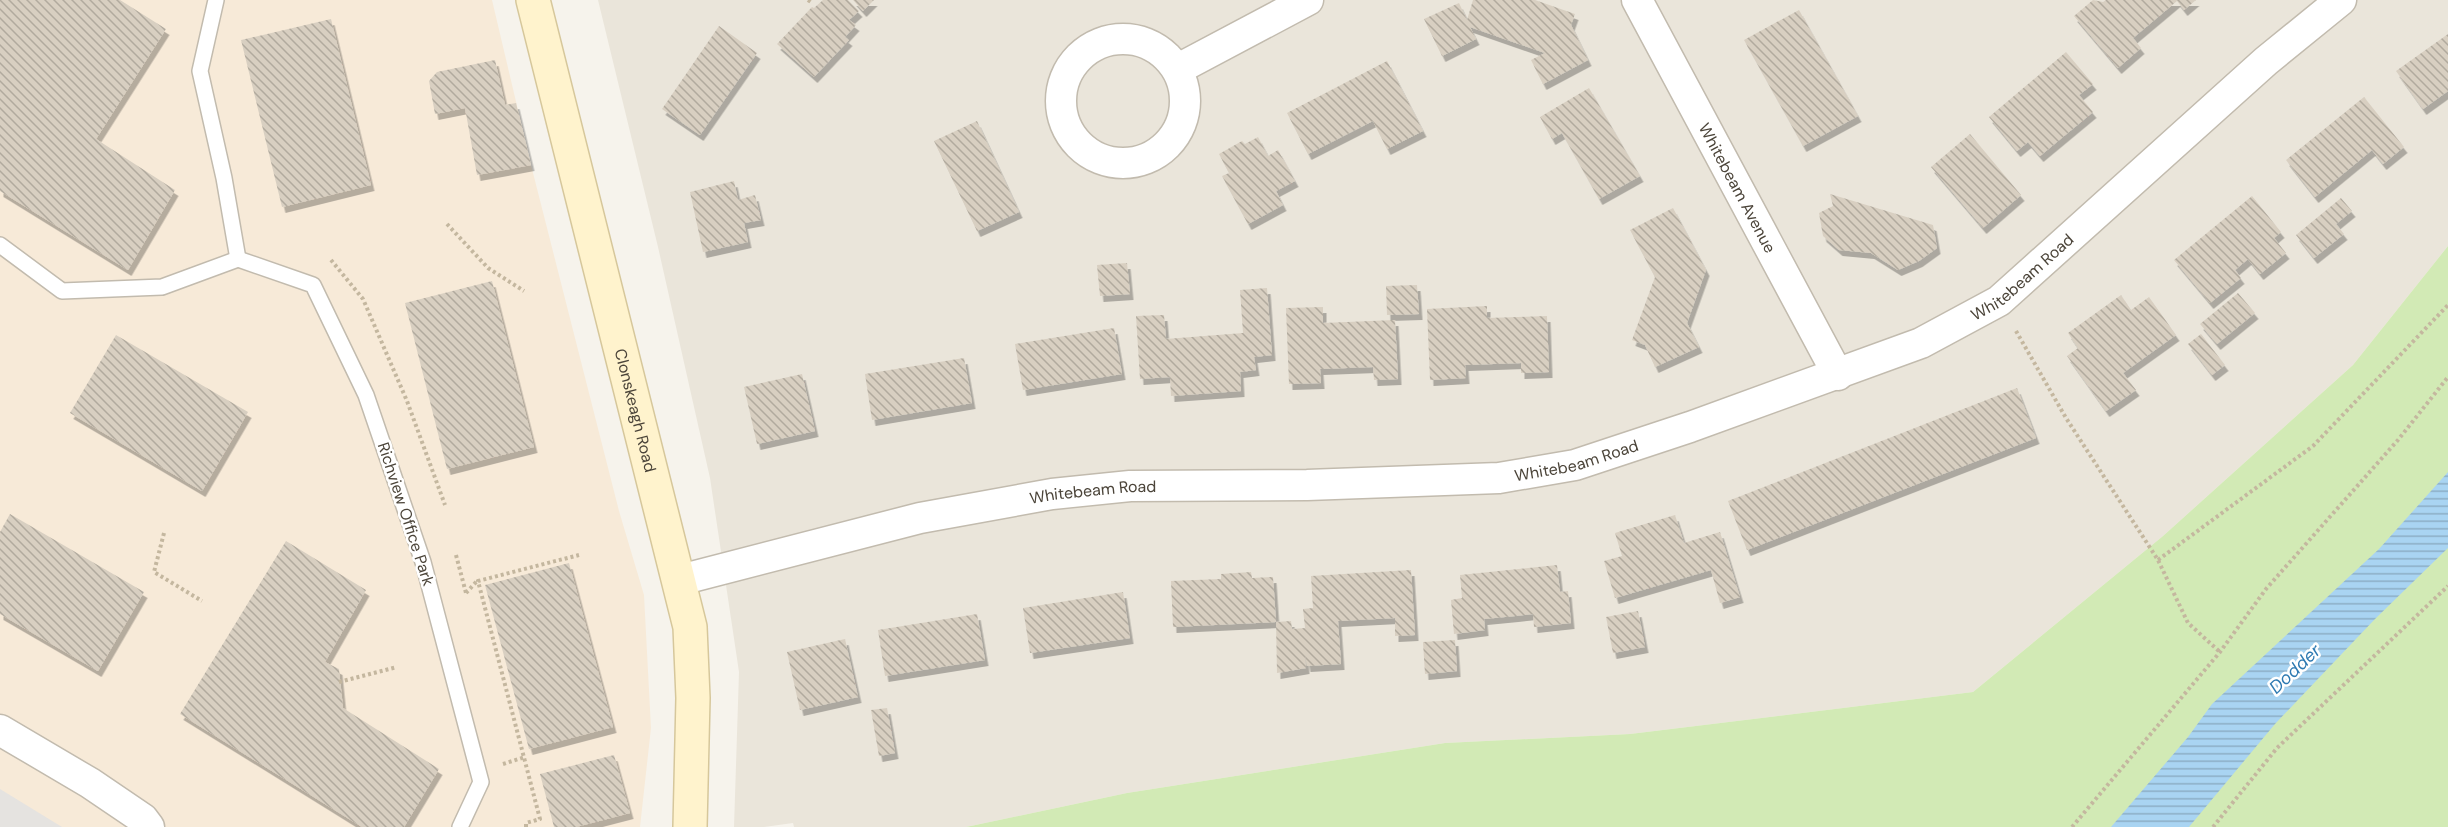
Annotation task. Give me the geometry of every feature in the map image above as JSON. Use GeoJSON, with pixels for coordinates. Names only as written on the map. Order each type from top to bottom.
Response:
{"type":"FeatureCollection","features":[{"type":"Feature","properties":{"kind":"main road","name":"Clonskeagh Road"},"geometry":{"type":"LineString","coordinates":[[533,0],[690,627],[693,698],[690,827]]}},
{"type":"Feature","properties":{"kind":"street"},"geometry":{"type":"LineString","coordinates":[[1178,69],[1308,0]]}},
{"type":"Feature","properties":{"kind":"street","name":"Whitebeam Avenue"},"geometry":{"type":"LineString","coordinates":[[1637,0],[1838,375]]}},
{"type":"Feature","properties":{"kind":"street","name":"Whitebeam Road"},"geometry":{"type":"LineString","coordinates":[[680,580],[920,518],[1052,494],[1130,486],[1307,485],[1489,479],[1568,466],[1690,427],[1921,343],[1999,301],[2266,61],[2341,0]]}},
{"type":"Feature","properties":{"kind":"street"},"geometry":{"type":"LineString","coordinates":[[1124,37],[1155,46],[1178,69],[1186,99],[1177,134],[1150,158],[1114,164],[1077,146],[1068,134],[1059,103],[1067,70],[1090,46],[1124,37]]}},
{"type":"Feature","properties":{"kind":"street"},"geometry":{"type":"LineString","coordinates":[[0,730],[90,783],[143,819],[149,827]]}},
{"type":"Feature","properties":{"kind":"lane"},"geometry":{"type":"LineString","coordinates":[[0,245],[62,291],[162,287],[238,259],[224,178],[200,71],[216,0]]}},
{"type":"Feature","properties":{"kind":"lane","name":"Richview Office Park"},"geometry":{"type":"LineString","coordinates":[[238,259],[313,285],[366,395],[420,552],[481,782],[460,827]]}},
{"type":"Feature","properties":{"kind":"path"},"geometry":{"type":"LineString","coordinates":[[447,224],[488,268],[524,291]]}},
{"type":"Feature","properties":{"kind":"path"},"geometry":{"type":"LineString","coordinates":[[332,260],[363,299],[407,401],[445,505]]}},
{"type":"Feature","properties":{"kind":"path"},"geometry":{"type":"LineString","coordinates":[[1999,301],[2066,418],[2158,560],[2188,623],[2220,652]]}},
{"type":"Feature","properties":{"kind":"path"},"geometry":{"type":"LineString","coordinates":[[2158,560],[2313,446],[2448,305]]}},
{"type":"Feature","properties":{"kind":"path"},"geometry":{"type":"LineString","coordinates":[[2072,827],[2220,652],[2266,589],[2398,440],[2448,377]]}},
{"type":"Feature","properties":{"kind":"path"},"geometry":{"type":"LineString","coordinates":[[164,532],[154,572],[202,601]]}},
{"type":"Feature","properties":{"kind":"path"},"geometry":{"type":"LineString","coordinates":[[456,555],[466,593],[478,581],[579,555]]}},
{"type":"Feature","properties":{"kind":"path"},"geometry":{"type":"LineString","coordinates":[[478,581],[540,819],[526,823],[526,827]]}},
{"type":"Feature","properties":{"kind":"path"},"geometry":{"type":"LineString","coordinates":[[2213,827],[2277,748],[2448,586]]}},
{"type":"Feature","properties":{"kind":"path"},"geometry":{"type":"LineString","coordinates":[[339,682],[397,667]]}},
{"type":"Feature","properties":{"kind":"shaded area"},"geometry":{"type":"Polygon","coordinates":[[[0,0],[492,0],[531,165],[619,511],[644,595],[651,728],[640,827],[0,827],[0,0]]]}},
{"type":"Feature","properties":{"kind":"shaded area"},"geometry":{"type":"Polygon","coordinates":[[[598,0],[2448,0],[2448,246],[2353,365],[2163,536],[1973,692],[1630,734],[1445,743],[1127,793],[966,827],[794,827],[793,823],[764,827],[734,827],[739,672],[710,478],[658,247],[598,0]]]}},
{"type":"Feature","properties":{"kind":"shaded area"},"geometry":{"type":"Polygon","coordinates":[[[0,789],[62,827],[0,827],[0,789]]]}},
{"type":"Feature","properties":{"kind":"green space"},"geometry":{"type":"Polygon","coordinates":[[[2448,246],[2448,827],[966,827],[1127,793],[1445,743],[1630,734],[1973,692],[2163,536],[2353,365],[2448,246]]]}},
{"type":"Feature","properties":{"kind":"water","name":"Dodder"},"geometry":{"type":"Polygon","coordinates":[[[2448,472],[2448,548],[2375,619],[2275,724],[2189,827],[2111,827],[2188,737],[2212,704],[2379,549],[2448,472]]]}},
{"type":"Feature","properties":{"kind":"building"},"geometry":{"type":"Polygon","coordinates":[[[0,0],[120,0],[166,29],[96,139],[175,190],[128,270],[0,191],[0,0]]]}},
{"type":"Feature","properties":{"kind":"building"},"geometry":{"type":"Polygon","coordinates":[[[823,0],[848,0],[859,11],[849,20],[856,25],[845,37],[849,40],[814,77],[777,44],[812,7],[814,8],[823,0]]]}},
{"type":"Feature","properties":{"kind":"building"},"geometry":{"type":"Polygon","coordinates":[[[853,0],[874,0],[863,11],[853,0]]]}},
{"type":"Feature","properties":{"kind":"building"},"geometry":{"type":"Polygon","coordinates":[[[1473,0],[1535,0],[1575,14],[1571,25],[1588,60],[1543,84],[1531,60],[1545,53],[1470,27],[1476,39],[1442,56],[1424,19],[1459,3],[1467,20],[1473,0]]]}},
{"type":"Feature","properties":{"kind":"building"},"geometry":{"type":"Polygon","coordinates":[[[2093,0],[2103,2],[2106,0],[2196,0],[2184,10],[2177,1],[2133,38],[2141,48],[2118,68],[2074,16],[2093,0]]]}},
{"type":"Feature","properties":{"kind":"building"},"geometry":{"type":"Polygon","coordinates":[[[1799,10],[1858,116],[1803,146],[1744,40],[1799,10]]]}},
{"type":"Feature","properties":{"kind":"building"},"geometry":{"type":"Polygon","coordinates":[[[331,19],[371,185],[282,207],[241,40],[331,19]]]}},
{"type":"Feature","properties":{"kind":"building"},"geometry":{"type":"Polygon","coordinates":[[[719,26],[757,53],[700,135],[662,109],[719,26]]]}},
{"type":"Feature","properties":{"kind":"building"},"geometry":{"type":"Polygon","coordinates":[[[2448,34],[2448,91],[2423,109],[2396,71],[2448,34]]]}},
{"type":"Feature","properties":{"kind":"building"},"geometry":{"type":"Polygon","coordinates":[[[2066,52],[2093,84],[2079,95],[2093,112],[2040,156],[2028,142],[2017,151],[1989,117],[2066,52]]]}},
{"type":"Feature","properties":{"kind":"building"},"geometry":{"type":"Polygon","coordinates":[[[495,60],[505,105],[516,103],[531,165],[477,175],[465,108],[435,114],[429,81],[437,72],[495,60]]]}},
{"type":"Feature","properties":{"kind":"building"},"geometry":{"type":"Polygon","coordinates":[[[1387,61],[1423,131],[1387,149],[1373,121],[1308,154],[1287,113],[1387,61]]]}},
{"type":"Feature","properties":{"kind":"building"},"geometry":{"type":"Polygon","coordinates":[[[1589,88],[1640,176],[1599,199],[1562,133],[1552,139],[1540,117],[1589,88]]]}},
{"type":"Feature","properties":{"kind":"building"},"geometry":{"type":"Polygon","coordinates":[[[2364,97],[2404,147],[2383,164],[2372,150],[2315,197],[2286,160],[2364,97]]]}},
{"type":"Feature","properties":{"kind":"building"},"geometry":{"type":"Polygon","coordinates":[[[977,121],[1019,212],[977,231],[934,141],[977,121]]]}},
{"type":"Feature","properties":{"kind":"building"},"geometry":{"type":"Polygon","coordinates":[[[1970,134],[2021,195],[1983,228],[1931,167],[1970,134]]]}},
{"type":"Feature","properties":{"kind":"building"},"geometry":{"type":"Polygon","coordinates":[[[1258,137],[1268,156],[1278,150],[1295,181],[1276,191],[1283,205],[1248,224],[1222,176],[1229,173],[1219,154],[1242,141],[1245,144],[1258,137]]]}},
{"type":"Feature","properties":{"kind":"building"},"geometry":{"type":"Polygon","coordinates":[[[734,181],[738,200],[755,195],[761,220],[744,223],[748,242],[703,252],[690,192],[734,181]]]}},
{"type":"Feature","properties":{"kind":"building"},"geometry":{"type":"Polygon","coordinates":[[[1830,194],[1933,225],[1937,248],[1919,261],[1898,270],[1871,253],[1839,250],[1823,236],[1819,213],[1833,206],[1830,194]]]}},
{"type":"Feature","properties":{"kind":"building"},"geometry":{"type":"Polygon","coordinates":[[[2252,196],[2281,232],[2274,238],[2286,253],[2260,274],[2248,259],[2235,270],[2241,278],[2210,303],[2174,260],[2252,196]]]}},
{"type":"Feature","properties":{"kind":"building"},"geometry":{"type":"Polygon","coordinates":[[[2341,198],[2352,211],[2336,224],[2344,234],[2314,258],[2296,235],[2341,198]]]}},
{"type":"Feature","properties":{"kind":"building"},"geometry":{"type":"Polygon","coordinates":[[[1673,208],[1706,270],[1687,323],[1699,347],[1655,367],[1645,345],[1632,340],[1655,277],[1630,230],[1673,208]]]}},
{"type":"Feature","properties":{"kind":"building"},"geometry":{"type":"Polygon","coordinates":[[[1127,263],[1130,294],[1100,296],[1097,265],[1127,263]]]}},
{"type":"Feature","properties":{"kind":"building"},"geometry":{"type":"Polygon","coordinates":[[[492,281],[534,447],[447,469],[405,303],[492,281]]]}},
{"type":"Feature","properties":{"kind":"building"},"geometry":{"type":"Polygon","coordinates":[[[1417,285],[1419,314],[1387,315],[1386,286],[1417,285]]]}},
{"type":"Feature","properties":{"kind":"building"},"geometry":{"type":"Polygon","coordinates":[[[1267,288],[1272,355],[1254,357],[1256,370],[1240,372],[1241,391],[1171,396],[1170,377],[1140,379],[1136,316],[1164,315],[1166,339],[1243,333],[1240,290],[1267,288]]]}},
{"type":"Feature","properties":{"kind":"building"},"geometry":{"type":"Polygon","coordinates":[[[2238,293],[2255,313],[2217,344],[2200,324],[2238,293]]]}},
{"type":"Feature","properties":{"kind":"building"},"geometry":{"type":"Polygon","coordinates":[[[2121,295],[2131,310],[2149,297],[2176,335],[2123,373],[2136,390],[2106,411],[2067,356],[2078,348],[2068,333],[2121,295]]]}},
{"type":"Feature","properties":{"kind":"building"},"geometry":{"type":"Polygon","coordinates":[[[1487,306],[1487,318],[1547,316],[1549,372],[1521,373],[1521,363],[1465,365],[1466,378],[1430,380],[1427,309],[1487,306]]]}},
{"type":"Feature","properties":{"kind":"building"},"geometry":{"type":"Polygon","coordinates":[[[1323,307],[1323,323],[1395,320],[1398,379],[1374,380],[1373,367],[1320,369],[1321,383],[1289,384],[1286,308],[1323,307]]]}},
{"type":"Feature","properties":{"kind":"building"},"geometry":{"type":"Polygon","coordinates":[[[1114,328],[1122,374],[1023,390],[1015,344],[1114,328]]]}},
{"type":"Feature","properties":{"kind":"building"},"geometry":{"type":"Polygon","coordinates":[[[2201,334],[2225,365],[2212,375],[2188,344],[2201,334]]]}},
{"type":"Feature","properties":{"kind":"building"},"geometry":{"type":"Polygon","coordinates":[[[116,335],[248,412],[202,491],[70,413],[116,335]]]}},
{"type":"Feature","properties":{"kind":"building"},"geometry":{"type":"Polygon","coordinates":[[[964,358],[972,403],[872,420],[865,374],[964,358]]]}},
{"type":"Feature","properties":{"kind":"building"},"geometry":{"type":"Polygon","coordinates":[[[802,374],[815,431],[757,444],[744,387],[802,374]]]}},
{"type":"Feature","properties":{"kind":"building"},"geometry":{"type":"Polygon","coordinates":[[[2017,388],[2036,438],[1747,550],[1728,501],[2017,388]]]}},
{"type":"Feature","properties":{"kind":"building"},"geometry":{"type":"Polygon","coordinates":[[[10,514],[144,592],[98,671],[0,614],[0,532],[10,514]]]}},
{"type":"Feature","properties":{"kind":"building"},"geometry":{"type":"Polygon","coordinates":[[[1675,515],[1684,543],[1720,532],[1740,597],[1720,603],[1711,570],[1615,598],[1604,561],[1622,556],[1615,533],[1675,515]]]}},
{"type":"Feature","properties":{"kind":"building"},"geometry":{"type":"Polygon","coordinates":[[[286,541],[366,590],[325,662],[339,669],[343,708],[439,769],[404,827],[362,827],[180,714],[286,541]]]}},
{"type":"Feature","properties":{"kind":"building"},"geometry":{"type":"Polygon","coordinates":[[[569,563],[613,727],[529,749],[485,585],[569,563]]]}},
{"type":"Feature","properties":{"kind":"building"},"geometry":{"type":"Polygon","coordinates":[[[1557,565],[1560,592],[1568,591],[1571,623],[1534,627],[1533,614],[1484,619],[1485,630],[1454,634],[1451,600],[1462,598],[1460,575],[1557,565]]]}},
{"type":"Feature","properties":{"kind":"building"},"geometry":{"type":"Polygon","coordinates":[[[1411,570],[1415,635],[1395,636],[1395,618],[1338,621],[1341,664],[1307,666],[1305,654],[1306,668],[1277,673],[1276,622],[1291,621],[1292,629],[1305,628],[1303,609],[1313,608],[1311,576],[1411,570]]]}},
{"type":"Feature","properties":{"kind":"building"},"geometry":{"type":"Polygon","coordinates":[[[1251,572],[1252,578],[1273,577],[1276,622],[1173,627],[1171,581],[1221,579],[1221,574],[1251,572]]]}},
{"type":"Feature","properties":{"kind":"building"},"geometry":{"type":"Polygon","coordinates":[[[1123,592],[1130,638],[1030,653],[1023,608],[1123,592]]]}},
{"type":"Feature","properties":{"kind":"building"},"geometry":{"type":"Polygon","coordinates":[[[1638,611],[1645,647],[1613,653],[1606,617],[1638,611]]]}},
{"type":"Feature","properties":{"kind":"building"},"geometry":{"type":"Polygon","coordinates":[[[977,614],[985,660],[885,676],[878,630],[977,614]]]}},
{"type":"Feature","properties":{"kind":"building"},"geometry":{"type":"Polygon","coordinates":[[[845,639],[858,697],[800,710],[787,652],[845,639]]]}},
{"type":"Feature","properties":{"kind":"building"},"geometry":{"type":"Polygon","coordinates":[[[1455,640],[1457,671],[1425,674],[1423,642],[1455,640]]]}},
{"type":"Feature","properties":{"kind":"building"},"geometry":{"type":"Polygon","coordinates":[[[887,708],[895,753],[879,756],[871,710],[887,708]]]}},
{"type":"Feature","properties":{"kind":"building"},"geometry":{"type":"Polygon","coordinates":[[[614,755],[630,813],[576,827],[554,827],[540,774],[614,755]]]}}]}
